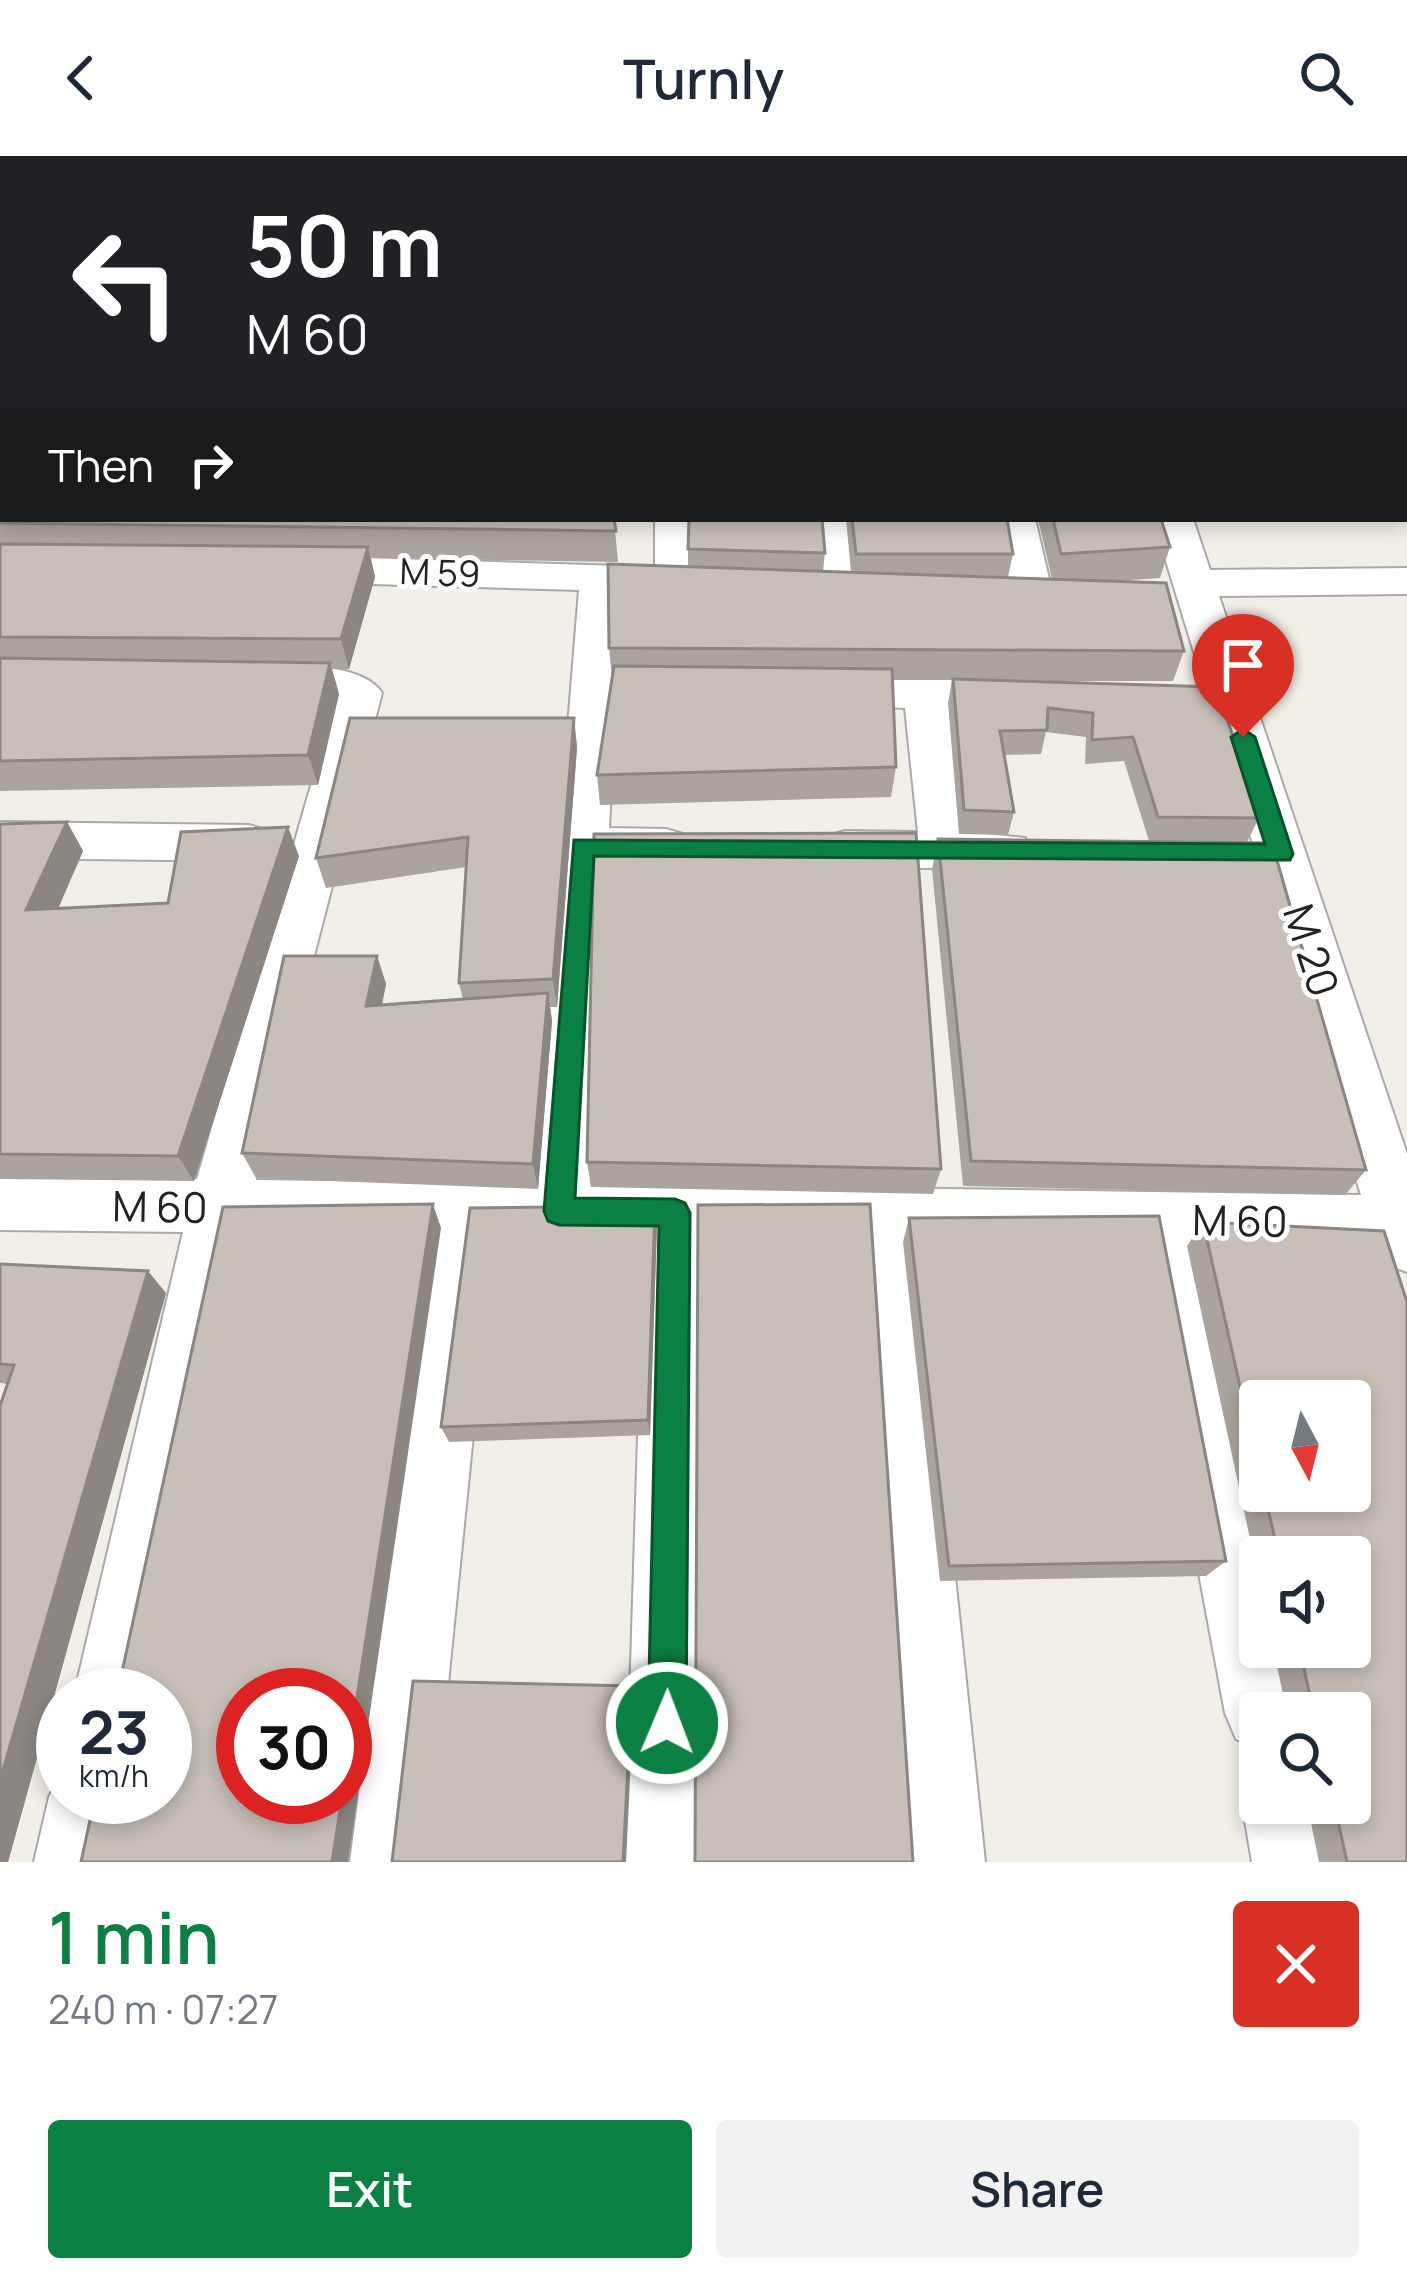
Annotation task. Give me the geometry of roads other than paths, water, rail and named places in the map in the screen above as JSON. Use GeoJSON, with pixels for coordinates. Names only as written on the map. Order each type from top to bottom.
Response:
{"type":"FeatureCollection","features":[{"type":"Feature","properties":{"kind":"street","name":"M 59"},"geometry":{"type":"LineString","coordinates":[[254,568],[601,578],[692,587],[676,522]]}},
{"type":"Feature","properties":{"kind":"street"},"geometry":{"type":"LineString","coordinates":[[836,522],[842,596]]}},
{"type":"Feature","properties":{"kind":"street"},"geometry":{"type":"LineString","coordinates":[[1016,522],[1033,600]]}},
{"type":"Feature","properties":{"kind":"street","name":"M 20"},"geometry":{"type":"LineString","coordinates":[[1173,522],[1182,596],[1207,698],[1257,854],[1405,1230]]}},
{"type":"Feature","properties":{"kind":"street"},"geometry":{"type":"LineString","coordinates":[[559,1211],[583,846],[567,742],[594,689],[601,578]]}},
{"type":"Feature","properties":{"kind":"street"},"geometry":{"type":"LineString","coordinates":[[1182,596],[1407,581]]}},
{"type":"Feature","properties":{"kind":"street"},"geometry":{"type":"LineString","coordinates":[[798,595],[890,597]]}},
{"type":"Feature","properties":{"kind":"street"},"geometry":{"type":"LineString","coordinates":[[985,599],[1081,601]]}},
{"type":"Feature","properties":{"kind":"street"},"geometry":{"type":"LineString","coordinates":[[117,1668],[219,1206],[318,844],[368,740],[356,687],[216,681]]}},
{"type":"Feature","properties":{"kind":"street"},"geometry":{"type":"LineString","coordinates":[[594,689],[712,691]]}},
{"type":"Feature","properties":{"kind":"street"},"geometry":{"type":"LineString","coordinates":[[784,692],[1066,696]]}},
{"type":"Feature","properties":{"kind":"street"},"geometry":{"type":"LineString","coordinates":[[926,694],[945,850]]}},
{"type":"Feature","properties":{"kind":"street"},"geometry":{"type":"LineString","coordinates":[[0,840],[318,844]]}},
{"type":"Feature","properties":{"kind":"street"},"geometry":{"type":"LineString","coordinates":[[583,846],[718,848]]}},
{"type":"Feature","properties":{"kind":"street"},"geometry":{"type":"LineString","coordinates":[[809,849],[1065,852]]}},
{"type":"Feature","properties":{"kind":"street","name":"M 60"},"geometry":{"type":"LineString","coordinates":[[0,1203],[1163,1219],[1405,1230]]}},
{"type":"Feature","properties":{"kind":"street"},"geometry":{"type":"LineString","coordinates":[[390,1862],[466,1209]]}},
{"type":"Feature","properties":{"kind":"street"},"geometry":{"type":"LineString","coordinates":[[665,1862],[675,1213]]}},
{"type":"Feature","properties":{"kind":"street"},"geometry":{"type":"LineString","coordinates":[[887,1216],[945,1862]]}},
{"type":"Feature","properties":{"kind":"street"},"geometry":{"type":"LineString","coordinates":[[1163,1219],[1258,1692]]}},
{"type":"Feature","properties":{"kind":"street"},"geometry":{"type":"LineString","coordinates":[[74,1862],[82,1824]]}},
{"type":"Feature","properties":{"kind":"street"},"geometry":{"type":"LineString","coordinates":[[1285,1824],[1292,1862]]}}]}
